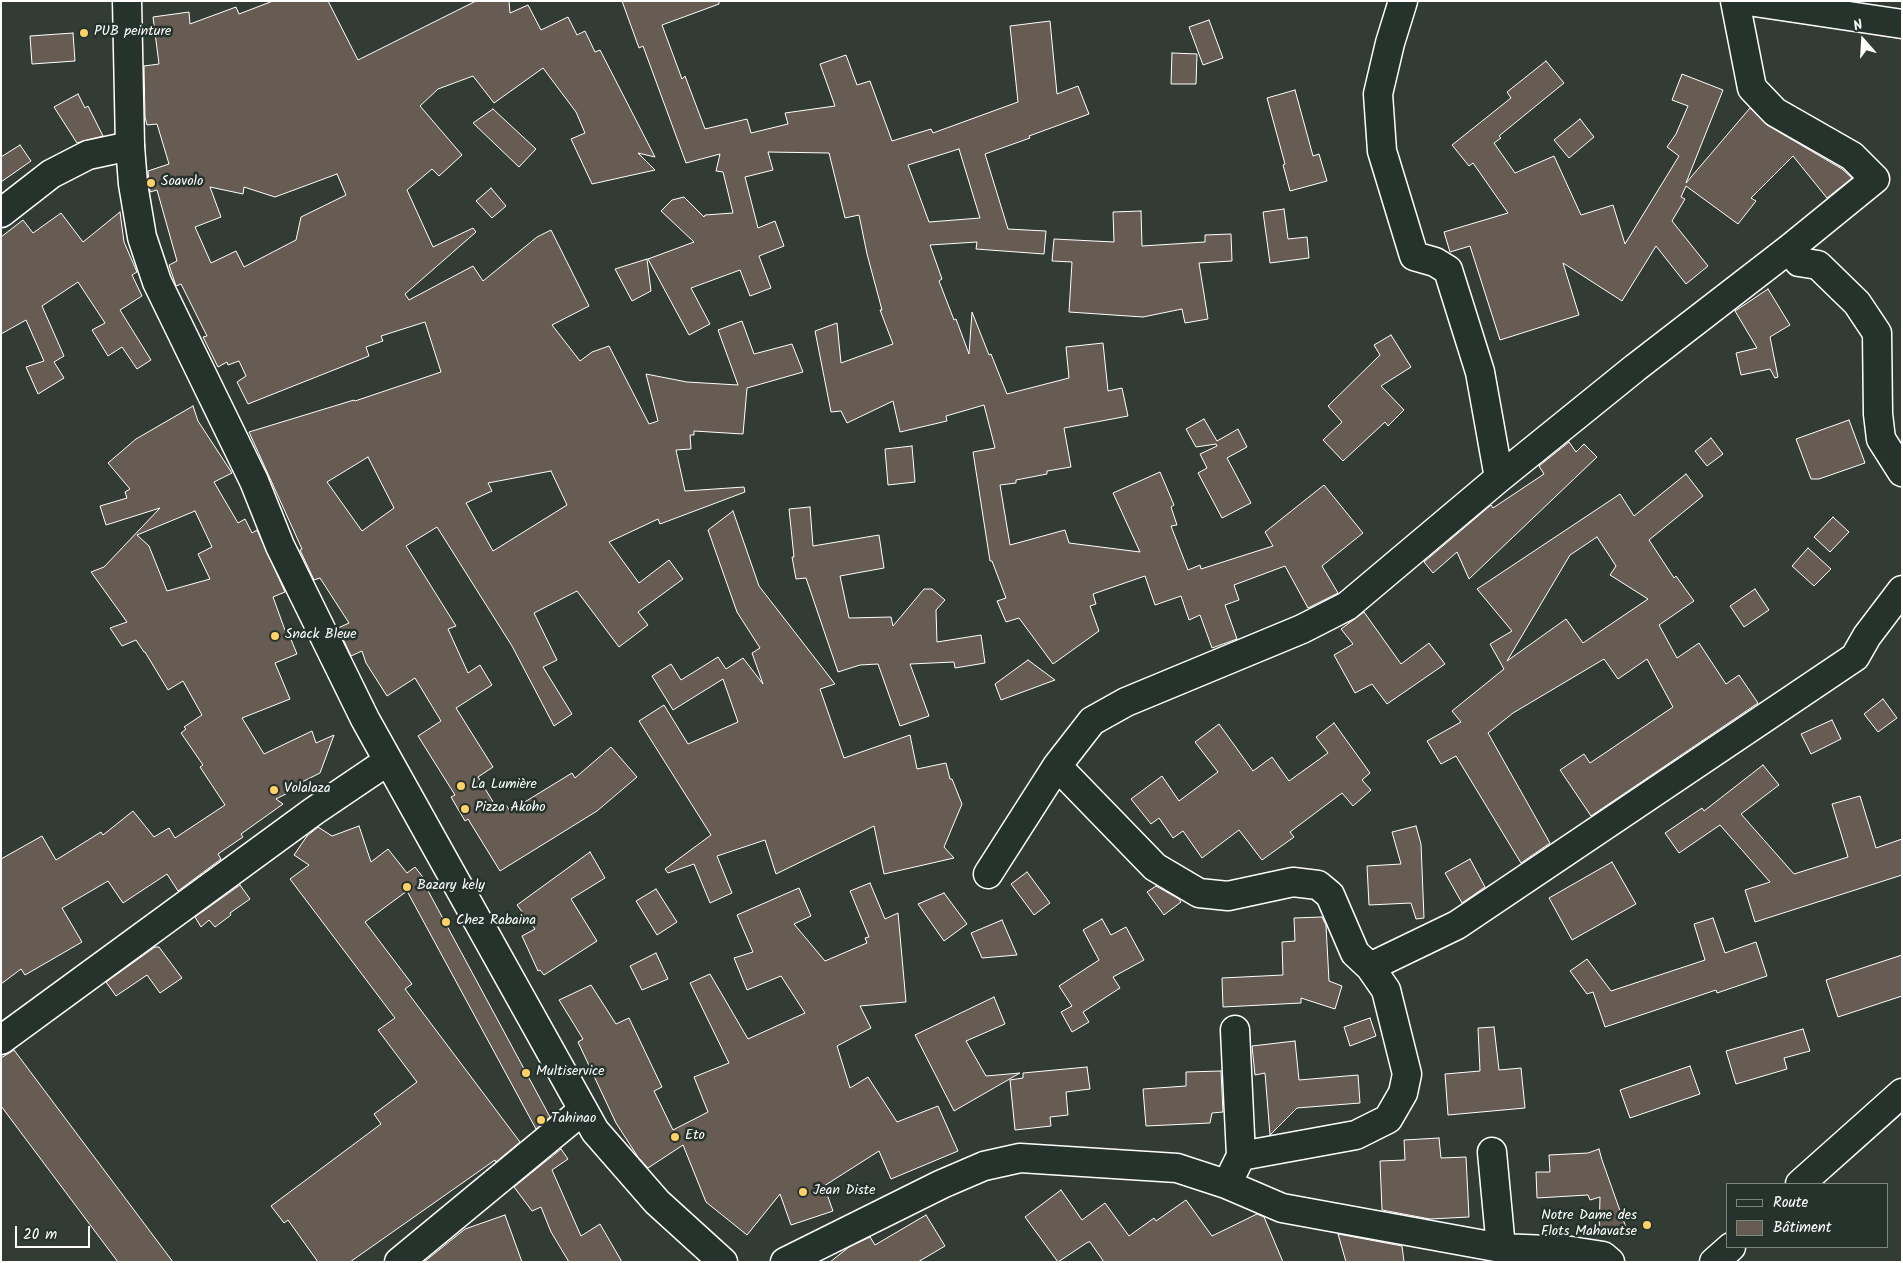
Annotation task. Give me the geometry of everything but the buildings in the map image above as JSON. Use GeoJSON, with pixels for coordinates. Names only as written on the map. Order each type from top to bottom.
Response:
{"type":"FeatureCollection","features":[{"type":"Feature","properties":{"kind":"street"},"geometry":{"type":"LineString","coordinates":[[127,1],[130,146],[133,184],[142,237],[157,282],[254,481],[280,546],[365,720],[583,1110],[603,1141],[658,1202],[723,1262]]}},
{"type":"Feature","properties":{"kind":"street"},"geometry":{"type":"LineString","coordinates":[[1403,1],[1390,43],[1378,94],[1382,151],[1414,256],[1435,262],[1448,270],[1480,372],[1499,478]]}},
{"type":"Feature","properties":{"kind":"street"},"geometry":{"type":"LineString","coordinates":[[988,874],[1058,766],[1092,721],[1126,702],[1302,628],[1347,606],[1499,478],[1635,368],[1789,249],[1875,179],[1852,156],[1775,112],[1752,88],[1735,1]]}},
{"type":"Feature","properties":{"kind":"street"},"geometry":{"type":"LineString","coordinates":[[1748,1],[1902,24]]}},
{"type":"Feature","properties":{"kind":"street"},"geometry":{"type":"LineString","coordinates":[[1,213],[51,174],[88,155],[130,146]]}},
{"type":"Feature","properties":{"kind":"street"},"geometry":{"type":"LineString","coordinates":[[1789,249],[1799,262],[1818,265],[1858,303],[1877,332],[1878,414],[1882,439],[1902,472]]}},
{"type":"Feature","properties":{"kind":"street"},"geometry":{"type":"LineString","coordinates":[[1370,967],[1457,925],[1855,657],[1867,636],[1902,590]]}},
{"type":"Feature","properties":{"kind":"street"},"geometry":{"type":"LineString","coordinates":[[1,1040],[314,811],[388,760]]}},
{"type":"Feature","properties":{"kind":"street"},"geometry":{"type":"LineString","coordinates":[[1058,766],[1155,867],[1199,894],[1228,896],[1293,882],[1318,885],[1330,895],[1355,953],[1370,967],[1386,990],[1407,1074],[1403,1094],[1388,1119],[1356,1135],[1241,1156]]}},
{"type":"Feature","properties":{"kind":"street"},"geometry":{"type":"LineString","coordinates":[[1226,1184],[1241,1156],[1235,1030]]}},
{"type":"Feature","properties":{"kind":"street"},"geometry":{"type":"LineString","coordinates":[[1801,1183],[1902,1093]]}},
{"type":"Feature","properties":{"kind":"street"},"geometry":{"type":"LineString","coordinates":[[400,1262],[583,1110]]}},
{"type":"Feature","properties":{"kind":"street"},"geometry":{"type":"LineString","coordinates":[[1492,1152],[1500,1248]]}},
{"type":"Feature","properties":{"kind":"street"},"geometry":{"type":"LineString","coordinates":[[785,1262],[942,1184],[984,1166],[1020,1158],[1177,1168],[1226,1184],[1282,1208],[1500,1248],[1571,1251],[1603,1256],[1610,1262]]}},
{"type":"Feature","properties":{"kind":"street"},"geometry":{"type":"LineString","coordinates":[[1714,1262],[1730,1248]]}},
{"type":"Feature","properties":{"kind":"place","name":"PUB peinture"},"geometry":{"type":"Point","coordinates":[84,33]}},
{"type":"Feature","properties":{"kind":"place","name":"Soavolo"},"geometry":{"type":"Point","coordinates":[151,183]}},
{"type":"Feature","properties":{"kind":"place","name":"Snack Bleue"},"geometry":{"type":"Point","coordinates":[275,636]}},
{"type":"Feature","properties":{"kind":"place","name":"La Lumière"},"geometry":{"type":"Point","coordinates":[461,786]}},
{"type":"Feature","properties":{"kind":"place","name":"Volalaza"},"geometry":{"type":"Point","coordinates":[274,790]}},
{"type":"Feature","properties":{"kind":"place","name":"Pizza Akoho"},"geometry":{"type":"Point","coordinates":[465,809]}},
{"type":"Feature","properties":{"kind":"place","name":"Bazary kely"},"geometry":{"type":"Point","coordinates":[407,887]}},
{"type":"Feature","properties":{"kind":"place","name":"Chez Rabaina"},"geometry":{"type":"Point","coordinates":[446,922]}},
{"type":"Feature","properties":{"kind":"place","name":"Multiservice"},"geometry":{"type":"Point","coordinates":[526,1073]}},
{"type":"Feature","properties":{"kind":"place","name":"Tahinao"},"geometry":{"type":"Point","coordinates":[541,1120]}},
{"type":"Feature","properties":{"kind":"place","name":"Eto"},"geometry":{"type":"Point","coordinates":[675,1137]}},
{"type":"Feature","properties":{"kind":"place","name":"Jean Diste"},"geometry":{"type":"Point","coordinates":[803,1192]}},
{"type":"Feature","properties":{"kind":"place","name":"Notre Dame des Flots Mahavatse"},"geometry":{"type":"Point","coordinates":[1647,1225]}}]}
